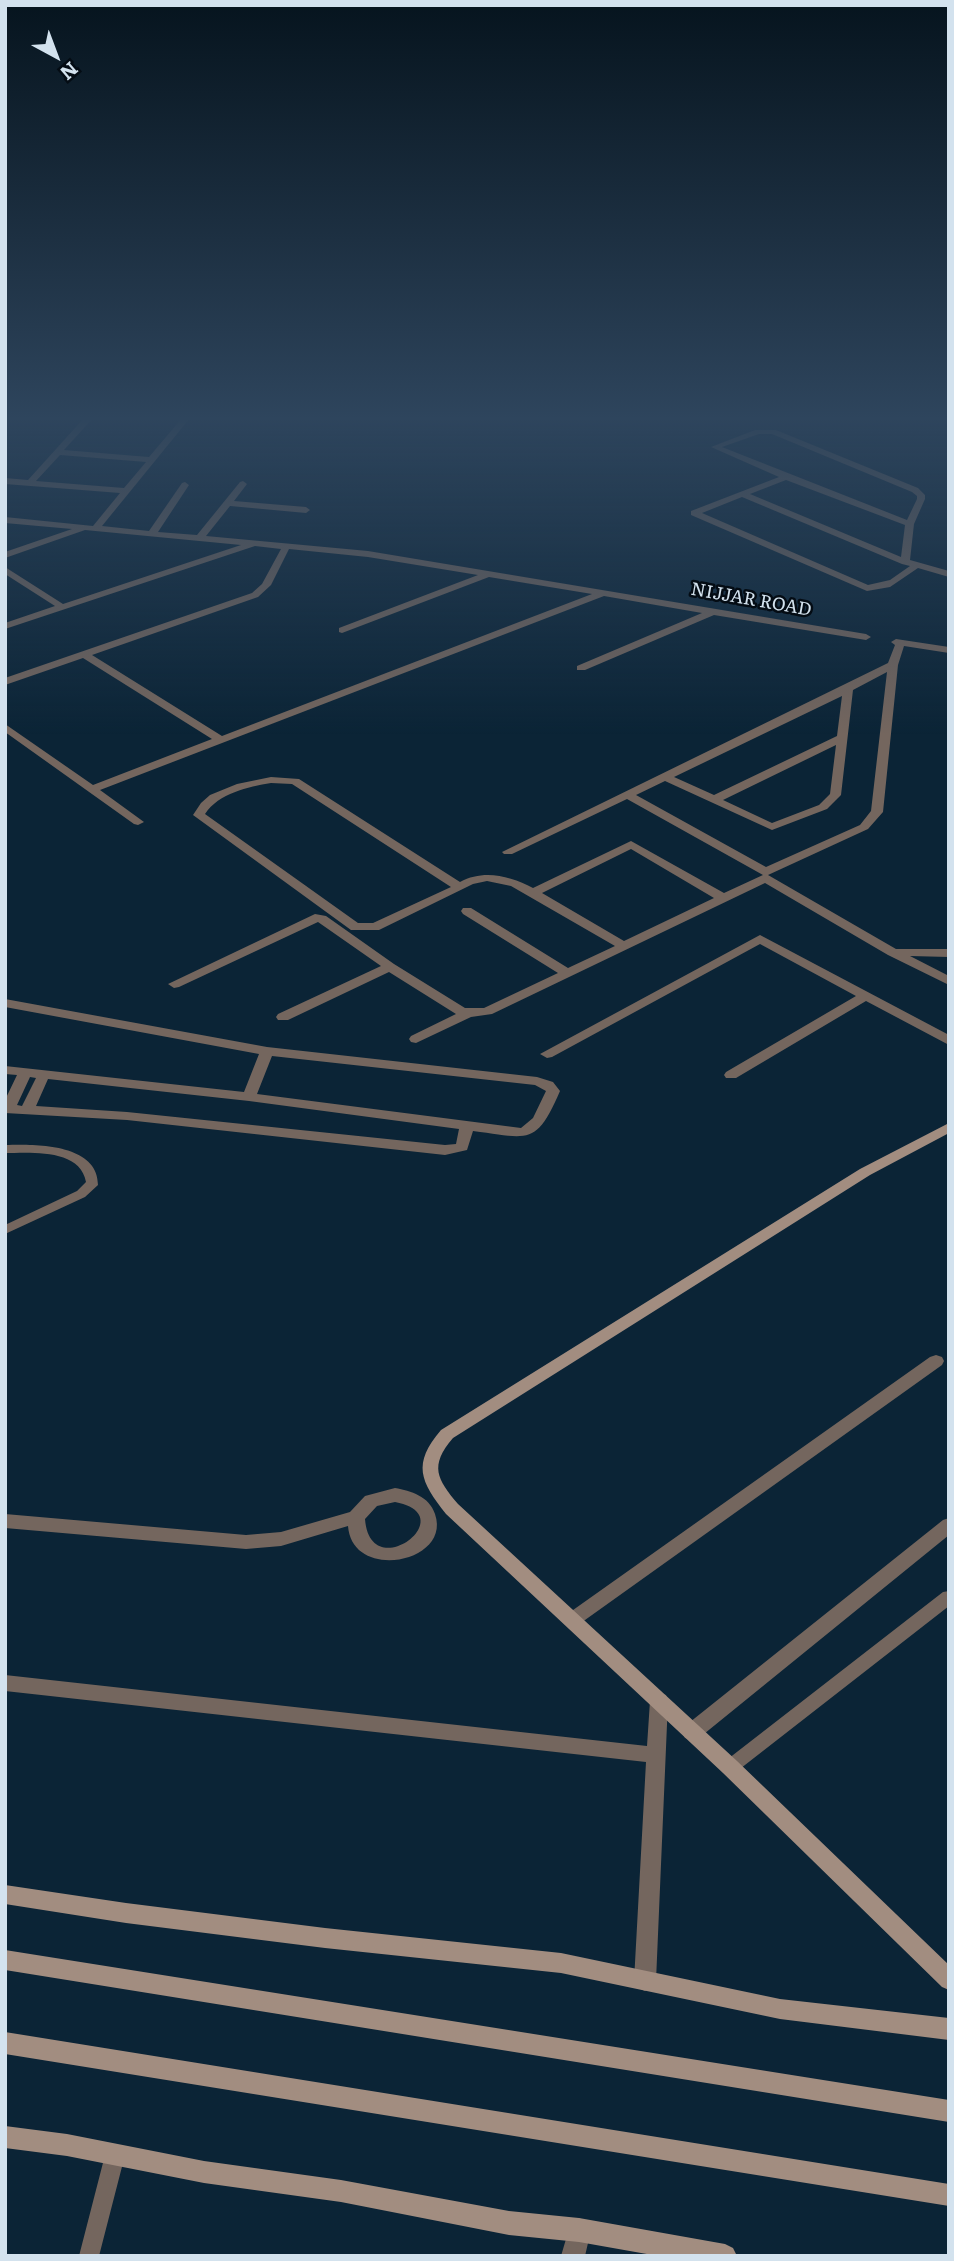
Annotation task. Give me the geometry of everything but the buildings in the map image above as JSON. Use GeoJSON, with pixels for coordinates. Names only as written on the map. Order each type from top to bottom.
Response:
{"type":"FeatureCollection","features":[{"type":"Feature","properties":{"kind":"street","name":"NIJJAR ROAD"},"geometry":{"type":"LineString","coordinates":[[51,524],[201,536],[394,557],[866,637]]}},
{"type":"Feature","properties":{"kind":"street"},"geometry":{"type":"LineString","coordinates":[[5,555],[93,527],[96,524]]}},
{"type":"Feature","properties":{"kind":"street"},"geometry":{"type":"LineString","coordinates":[[153,532],[159,524]]}},
{"type":"Feature","properties":{"kind":"street"},"geometry":{"type":"LineString","coordinates":[[201,536],[211,524]]}},
{"type":"Feature","properties":{"kind":"street"},"geometry":{"type":"LineString","coordinates":[[718,524],[867,588],[878,587],[907,574],[917,566],[949,567]]}},
{"type":"Feature","properties":{"kind":"street"},"geometry":{"type":"LineString","coordinates":[[813,524],[905,562],[949,574]]}},
{"type":"Feature","properties":{"kind":"street"},"geometry":{"type":"LineString","coordinates":[[905,562],[910,524]]}},
{"type":"Feature","properties":{"kind":"street"},"geometry":{"type":"LineString","coordinates":[[5,547],[70,525]]}},
{"type":"Feature","properties":{"kind":"street"},"geometry":{"type":"LineString","coordinates":[[5,626],[259,542]]}},
{"type":"Feature","properties":{"kind":"street"},"geometry":{"type":"LineString","coordinates":[[5,682],[87,656],[255,595],[266,585],[287,545]]}},
{"type":"Feature","properties":{"kind":"street"},"geometry":{"type":"LineString","coordinates":[[5,570],[62,607]]}},
{"type":"Feature","properties":{"kind":"street"},"geometry":{"type":"LineString","coordinates":[[342,630],[490,573]]}},
{"type":"Feature","properties":{"kind":"street"},"geometry":{"type":"LineString","coordinates":[[92,789],[605,593]]}},
{"type":"Feature","properties":{"kind":"street"},"geometry":{"type":"LineString","coordinates":[[581,668],[714,611]]}},
{"type":"Feature","properties":{"kind":"street"},"geometry":{"type":"LineString","coordinates":[[627,795],[766,872],[864,827],[877,812],[893,665],[898,642],[949,650]]}},
{"type":"Feature","properties":{"kind":"street"},"geometry":{"type":"LineString","coordinates":[[87,656],[221,740]]}},
{"type":"Feature","properties":{"kind":"street"},"geometry":{"type":"LineString","coordinates":[[508,852],[893,665]]}},
{"type":"Feature","properties":{"kind":"street"},"geometry":{"type":"LineString","coordinates":[[664,776],[772,827],[823,807],[835,795],[848,689]]}},
{"type":"Feature","properties":{"kind":"street"},"geometry":{"type":"LineString","coordinates":[[5,727],[138,822]]}},
{"type":"Feature","properties":{"kind":"street"},"geometry":{"type":"LineString","coordinates":[[713,800],[842,738]]}},
{"type":"Feature","properties":{"kind":"street"},"geometry":{"type":"LineString","coordinates":[[460,887],[295,781],[271,779],[243,786],[206,804],[199,815],[355,927],[375,927],[460,887],[480,877],[497,878],[514,882],[533,892],[624,946]]}},
{"type":"Feature","properties":{"kind":"street"},"geometry":{"type":"LineString","coordinates":[[533,892],[631,845],[723,898]]}},
{"type":"Feature","properties":{"kind":"street"},"geometry":{"type":"LineString","coordinates":[[416,1039],[468,1013],[487,1011],[765,878],[892,952],[949,981]]}},
{"type":"Feature","properties":{"kind":"street"},"geometry":{"type":"LineString","coordinates":[[467,911],[567,973]]}},
{"type":"Feature","properties":{"kind":"street"},"geometry":{"type":"LineString","coordinates":[[174,984],[315,918],[322,919],[390,967],[468,1013]]}},
{"type":"Feature","properties":{"kind":"street"},"geometry":{"type":"LineString","coordinates":[[547,1054],[760,939],[949,1041]]}},
{"type":"Feature","properties":{"kind":"street"},"geometry":{"type":"LineString","coordinates":[[892,952],[949,953]]}},
{"type":"Feature","properties":{"kind":"street"},"geometry":{"type":"LineString","coordinates":[[283,1017],[390,967]]}},
{"type":"Feature","properties":{"kind":"street"},"geometry":{"type":"LineString","coordinates":[[732,1074],[864,997]]}},
{"type":"Feature","properties":{"kind":"street"},"geometry":{"type":"LineString","coordinates":[[5,1003],[267,1051],[537,1081],[552,1088],[539,1121],[528,1131],[467,1126],[249,1097],[5,1070]]}},
{"type":"Feature","properties":{"kind":"street"},"geometry":{"type":"LineString","coordinates":[[249,1097],[267,1051]]}},
{"type":"Feature","properties":{"kind":"street"},"geometry":{"type":"LineString","coordinates":[[25,1072],[7,1109],[127,1116],[445,1150],[461,1147],[467,1126]]}},
{"type":"Feature","properties":{"kind":"street"},"geometry":{"type":"LineString","coordinates":[[27,1110],[44,1074]]}},
{"type":"Feature","properties":{"kind":"street"},"geometry":{"type":"LineString","coordinates":[[949,1127],[865,1172],[447,1434],[434,1447],[429,1459],[428,1473],[436,1491],[447,1503],[730,1767],[949,1980]]}},
{"type":"Feature","properties":{"kind":"street"},"geometry":{"type":"LineString","coordinates":[[572,1620],[936,1361]]}},
{"type":"Feature","properties":{"kind":"street"},"geometry":{"type":"LineString","coordinates":[[5,1521],[246,1542],[281,1539],[356,1517],[371,1501],[394,1495],[417,1502],[427,1514],[429,1529],[417,1546],[395,1554],[383,1554],[363,1545],[357,1536],[356,1517]]}},
{"type":"Feature","properties":{"kind":"street"},"geometry":{"type":"LineString","coordinates":[[427,1514],[447,1503]]}},
{"type":"Feature","properties":{"kind":"street"},"geometry":{"type":"LineString","coordinates":[[692,1732],[949,1525]]}},
{"type":"Feature","properties":{"kind":"street"},"geometry":{"type":"LineString","coordinates":[[5,1682],[656,1755]]}},
{"type":"Feature","properties":{"kind":"street"},"geometry":{"type":"LineString","coordinates":[[645,1981],[659,1701]]}},
{"type":"Feature","properties":{"kind":"street"},"geometry":{"type":"LineString","coordinates":[[5,1894],[312,1937],[561,1963],[780,2009],[949,2029]]}},
{"type":"Feature","properties":{"kind":"street"},"geometry":{"type":"LineString","coordinates":[[5,1960],[949,2111]]}},
{"type":"Feature","properties":{"kind":"street"},"geometry":{"type":"LineString","coordinates":[[5,2043],[949,2194]]}},
{"type":"Feature","properties":{"kind":"street"},"geometry":{"type":"LineString","coordinates":[[5,2137],[204,2172],[341,2191],[509,2223],[579,2230],[725,2256]]}},
{"type":"Feature","properties":{"kind":"street"},"geometry":{"type":"LineString","coordinates":[[573,2256],[579,2230]]}},
{"type":"Feature","properties":{"kind":"lane"},"geometry":{"type":"LineString","coordinates":[[5,1149],[60,1150],[73,1156],[89,1171],[93,1179],[92,1185],[81,1194],[5,1230]]}},
{"type":"Feature","properties":{"kind":"lane"},"geometry":{"type":"LineString","coordinates":[[730,1767],[949,1597]]}},
{"type":"Feature","properties":{"kind":"lane"},"geometry":{"type":"LineString","coordinates":[[89,2256],[116,2155]]}}]}
